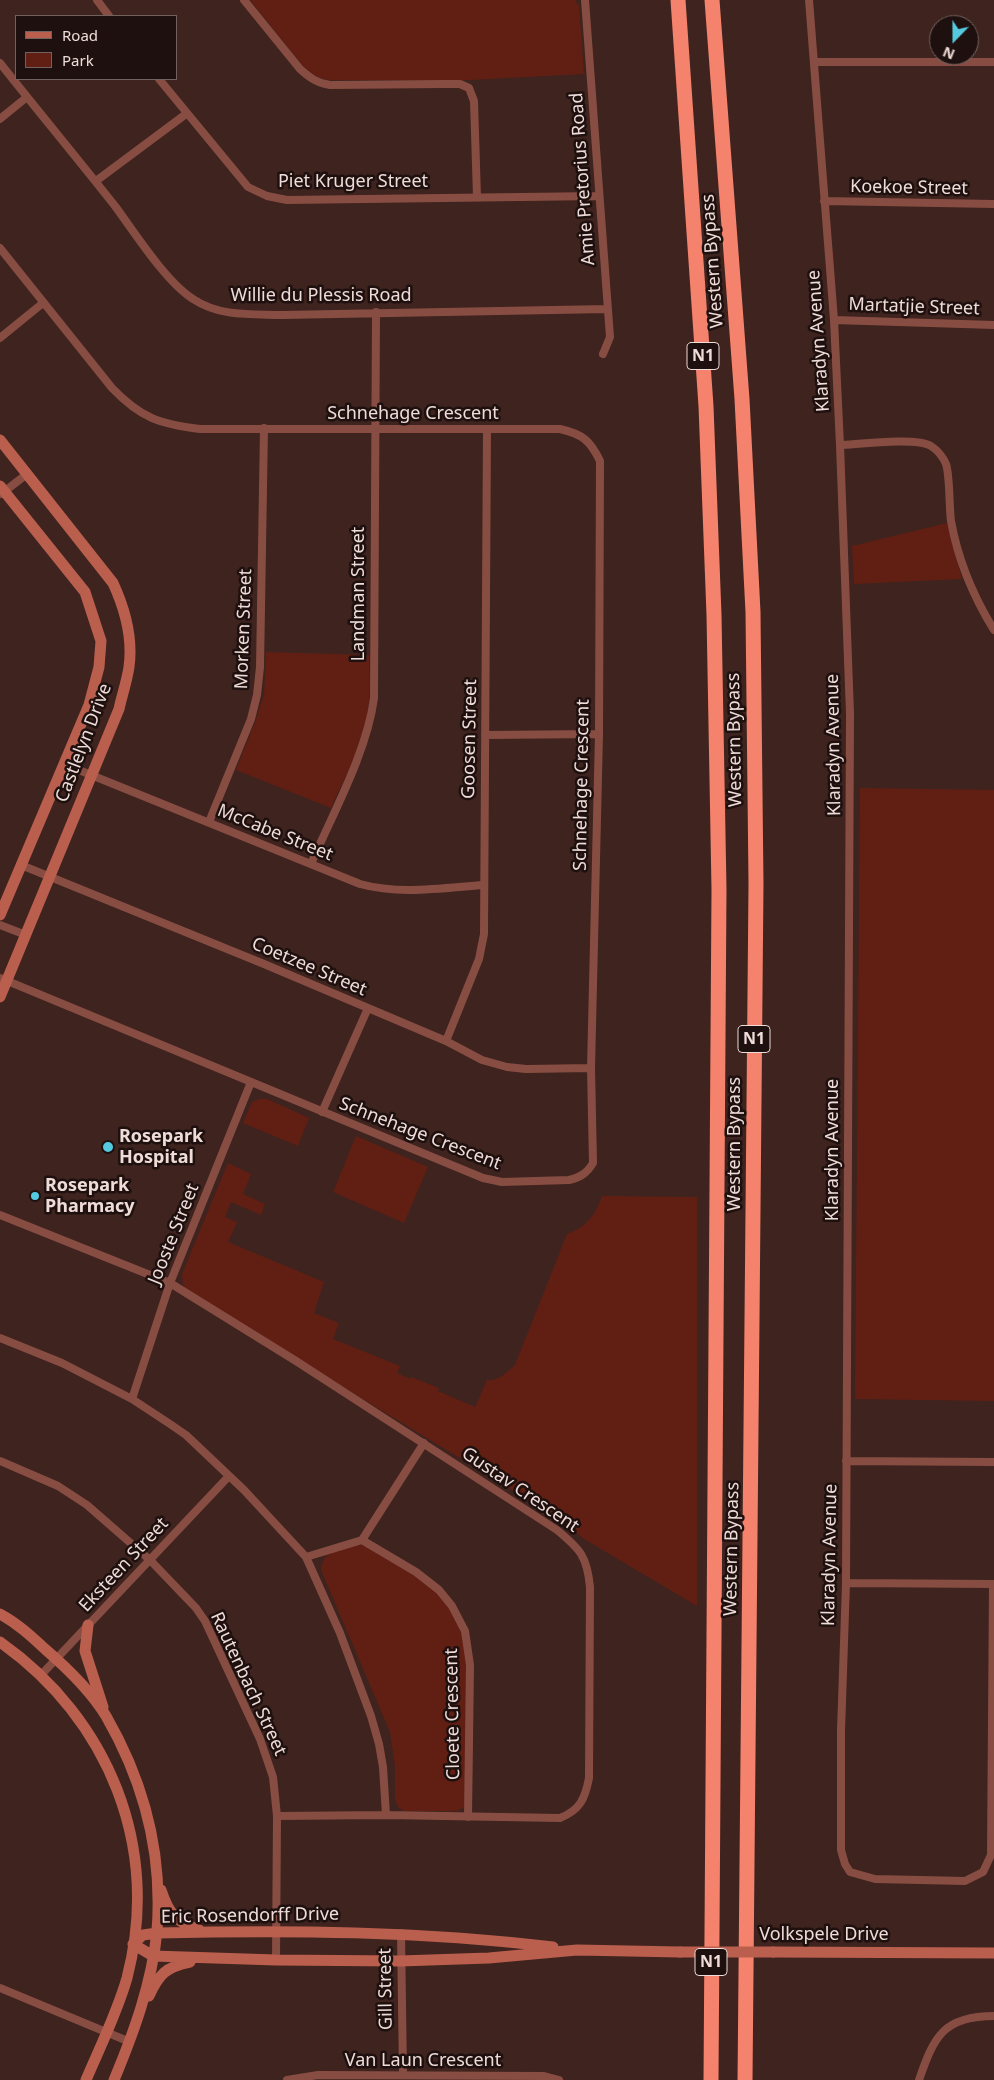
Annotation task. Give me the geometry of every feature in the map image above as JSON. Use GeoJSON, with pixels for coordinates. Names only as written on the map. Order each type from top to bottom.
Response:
{"type":"FeatureCollection","features":[{"type":"Feature","properties":{"kind":"highway","name":"Western Bypass"},"geometry":{"type":"LineString","coordinates":[[678,0],[706,406],[714,615],[719,889],[711,2080]]}},
{"type":"Feature","properties":{"kind":"highway","name":"Western Bypass"},"geometry":{"type":"LineString","coordinates":[[712,0],[742,399],[753,612],[756,884],[745,2080]]}},
{"type":"Feature","properties":{"kind":"street"},"geometry":{"type":"LineString","coordinates":[[96,0],[108,15]]}},
{"type":"Feature","properties":{"kind":"street"},"geometry":{"type":"LineString","coordinates":[[244,0],[300,69],[319,83],[330,85],[452,84],[469,88],[474,101],[477,197]]}},
{"type":"Feature","properties":{"kind":"street","name":"Amie Pretorius Road"},"geometry":{"type":"LineString","coordinates":[[585,0],[610,337],[608,346],[603,354]]}},
{"type":"Feature","properties":{"kind":"street","name":"Klaradyn Avenue"},"geometry":{"type":"LineString","coordinates":[[809,0],[834,320],[850,713],[846,1583],[841,1731],[842,1850],[845,1864],[850,1872],[876,1879],[964,1881],[983,1872],[991,1855],[994,1584]]}},
{"type":"Feature","properties":{"kind":"street"},"geometry":{"type":"LineString","coordinates":[[814,62],[994,62]]}},
{"type":"Feature","properties":{"kind":"street","name":"Willie du Plessis Road"},"geometry":{"type":"LineString","coordinates":[[0,63],[96,182],[176,286],[193,300],[211,308],[230,314],[282,315],[608,309]]}},
{"type":"Feature","properties":{"kind":"street","name":"Piet Kruger Street"},"geometry":{"type":"LineString","coordinates":[[160,80],[248,187],[267,196],[288,200],[599,196]]}},
{"type":"Feature","properties":{"kind":"street"},"geometry":{"type":"LineString","coordinates":[[0,119],[27,97]]}},
{"type":"Feature","properties":{"kind":"street"},"geometry":{"type":"LineString","coordinates":[[96,182],[186,114]]}},
{"type":"Feature","properties":{"kind":"street","name":"Koekoe Street"},"geometry":{"type":"LineString","coordinates":[[824,201],[994,204]]}},
{"type":"Feature","properties":{"kind":"street","name":"Schnehage Crescent"},"geometry":{"type":"LineString","coordinates":[[0,248],[112,388],[129,406],[152,419],[173,426],[200,429],[560,430],[576,433],[588,441],[600,461],[599,734],[591,1068],[593,1163],[579,1178],[569,1180],[502,1182],[483,1178],[3,980]]}},
{"type":"Feature","properties":{"kind":"street"},"geometry":{"type":"LineString","coordinates":[[0,338],[43,303]]}},
{"type":"Feature","properties":{"kind":"street","name":"Landman Street"},"geometry":{"type":"LineString","coordinates":[[311,864],[363,744],[371,722],[374,698],[376,312]]}},
{"type":"Feature","properties":{"kind":"street","name":"Martatjie Street"},"geometry":{"type":"LineString","coordinates":[[834,320],[994,325]]}},
{"type":"Feature","properties":{"kind":"street","name":"Morken Street"},"geometry":{"type":"LineString","coordinates":[[209,822],[251,720],[257,695],[260,657],[264,428]]}},
{"type":"Feature","properties":{"kind":"street","name":"Goosen Street"},"geometry":{"type":"LineString","coordinates":[[446,1041],[479,959],[484,934],[487,430]]}},
{"type":"Feature","properties":{"kind":"street","name":"Castlelyn Drive"},"geometry":{"type":"LineString","coordinates":[[0,440],[113,583],[122,604],[131,647],[129,668],[119,709],[26,935],[3,980],[0,997]]}},
{"type":"Feature","properties":{"kind":"street"},"geometry":{"type":"LineString","coordinates":[[840,445],[916,441],[930,445],[939,453],[946,464],[952,522],[967,579],[977,603],[994,630]]}},
{"type":"Feature","properties":{"kind":"street"},"geometry":{"type":"LineString","coordinates":[[2,491],[27,474]]}},
{"type":"Feature","properties":{"kind":"street","name":"Castlelyn Drive"},"geometry":{"type":"LineString","coordinates":[[0,914],[89,704],[99,666],[101,640],[85,592],[2,491]]}},
{"type":"Feature","properties":{"kind":"street"},"geometry":{"type":"LineString","coordinates":[[485,735],[599,734]]}},
{"type":"Feature","properties":{"kind":"street","name":"McCabe Street"},"geometry":{"type":"LineString","coordinates":[[64,764],[360,884],[379,889],[399,890],[483,885]]}},
{"type":"Feature","properties":{"kind":"street","name":"Coetzee Street"},"geometry":{"type":"LineString","coordinates":[[21,865],[368,1008],[446,1041],[482,1060],[507,1067],[526,1069],[591,1068]]}},
{"type":"Feature","properties":{"kind":"street"},"geometry":{"type":"LineString","coordinates":[[0,924],[26,935]]}},
{"type":"Feature","properties":{"kind":"street"},"geometry":{"type":"LineString","coordinates":[[322,1112],[368,1008]]}},
{"type":"Feature","properties":{"kind":"street","name":"Jooste Street"},"geometry":{"type":"LineString","coordinates":[[132,1399],[170,1283],[251,1082]]}},
{"type":"Feature","properties":{"kind":"street","name":"Gustav Crescent"},"geometry":{"type":"LineString","coordinates":[[0,1215],[170,1283],[296,1361],[557,1530],[578,1547],[585,1560],[589,1573],[588,1778],[586,1794],[571,1814],[560,1818],[386,1815],[277,1816]]}},
{"type":"Feature","properties":{"kind":"street"},"geometry":{"type":"LineString","coordinates":[[0,1338],[62,1363],[132,1399],[186,1435],[229,1476],[306,1557],[340,1633],[371,1716],[383,1767],[386,1815]]}},
{"type":"Feature","properties":{"kind":"street"},"geometry":{"type":"LineString","coordinates":[[306,1557],[362,1540],[424,1443]]}},
{"type":"Feature","properties":{"kind":"street","name":"Rautenbach Street"},"geometry":{"type":"LineString","coordinates":[[0,1461],[58,1486],[96,1513],[150,1560],[196,1608],[213,1637],[268,1759],[274,1777],[277,1816],[278,1931],[276,1960]]}},
{"type":"Feature","properties":{"kind":"street"},"geometry":{"type":"LineString","coordinates":[[846,1461],[994,1462]]}},
{"type":"Feature","properties":{"kind":"street","name":"Eksteen Street"},"geometry":{"type":"LineString","coordinates":[[41,1675],[229,1476]]}},
{"type":"Feature","properties":{"kind":"street","name":"Cloete Crescent"},"geometry":{"type":"LineString","coordinates":[[362,1540],[416,1572],[439,1590],[452,1606],[465,1631],[470,1665],[468,1817]]}},
{"type":"Feature","properties":{"kind":"street"},"geometry":{"type":"LineString","coordinates":[[846,1583],[994,1584]]}},
{"type":"Feature","properties":{"kind":"street"},"geometry":{"type":"LineString","coordinates":[[0,1614],[26,1632],[56,1658],[79,1682],[106,1716]]}},
{"type":"Feature","properties":{"kind":"street"},"geometry":{"type":"LineString","coordinates":[[88,1625],[85,1651],[106,1716],[126,1755],[140,1791],[152,1830],[158,1881],[157,1933],[153,1956],[139,2014],[130,2042],[114,2080]]}},
{"type":"Feature","properties":{"kind":"street"},"geometry":{"type":"LineString","coordinates":[[0,1642],[41,1675],[73,1710],[89,1732],[105,1762],[126,1815],[136,1864],[136,1906],[133,1944],[127,1978],[86,2080]]}},
{"type":"Feature","properties":{"kind":"street"},"geometry":{"type":"LineString","coordinates":[[158,1881],[170,1911],[181,1923],[204,1932]]}},
{"type":"Feature","properties":{"kind":"street","name":"Eric Rosendorff Drive"},"geometry":{"type":"LineString","coordinates":[[577,1950],[489,1958],[400,1961],[276,1960],[153,1956],[133,1944],[143,1935],[157,1933],[278,1931],[400,1933],[489,1939],[577,1950],[680,1952]]}},
{"type":"Feature","properties":{"kind":"street","name":"Gill Street"},"geometry":{"type":"LineString","coordinates":[[400,1933],[403,2075]]}},
{"type":"Feature","properties":{"kind":"street"},"geometry":{"type":"LineString","coordinates":[[489,1939],[489,1958]]}},
{"type":"Feature","properties":{"kind":"street","name":"Volkspele Drive"},"geometry":{"type":"LineString","coordinates":[[680,1952],[994,1952]]}},
{"type":"Feature","properties":{"kind":"street"},"geometry":{"type":"LineString","coordinates":[[139,2014],[154,1985],[170,1967],[208,1959]]}},
{"type":"Feature","properties":{"kind":"street"},"geometry":{"type":"LineString","coordinates":[[0,1988],[130,2042]]}},
{"type":"Feature","properties":{"kind":"street"},"geometry":{"type":"LineString","coordinates":[[919,2080],[944,2029],[961,2019],[994,2016]]}},
{"type":"Feature","properties":{"kind":"street","name":"Van Laun Crescent"},"geometry":{"type":"LineString","coordinates":[[287,2080],[318,2075],[403,2075],[476,2078],[544,2076],[559,2080]]}},
{"type":"Feature","properties":{"kind":"green space"},"geometry":{"type":"Polygon","coordinates":[[[250,0],[575,0],[579,6],[584,74],[470,80],[329,80],[315,75],[303,66],[250,0]]]}},
{"type":"Feature","properties":{"kind":"green space"},"geometry":{"type":"Polygon","coordinates":[[[947,523],[962,579],[854,584],[852,546],[947,523]]]}},
{"type":"Feature","properties":{"kind":"green space"},"geometry":{"type":"Polygon","coordinates":[[[266,652],[369,655],[368,713],[355,755],[331,808],[236,770],[264,695],[266,652]]]}},
{"type":"Feature","properties":{"kind":"green space"},"geometry":{"type":"Polygon","coordinates":[[[860,788],[994,790],[994,1401],[855,1399],[860,788]]]}},
{"type":"Feature","properties":{"kind":"green space"},"geometry":{"type":"Polygon","coordinates":[[[259,1099],[267,1099],[309,1118],[298,1146],[243,1123],[252,1102],[259,1099]]]}},
{"type":"Feature","properties":{"kind":"green space"},"geometry":{"type":"Polygon","coordinates":[[[356,1136],[428,1167],[404,1223],[333,1192],[356,1136]]]}},
{"type":"Feature","properties":{"kind":"green space"},"geometry":{"type":"Polygon","coordinates":[[[228,1163],[251,1174],[243,1194],[265,1204],[261,1215],[231,1202],[225,1217],[237,1222],[228,1242],[324,1282],[314,1313],[339,1323],[333,1339],[400,1366],[397,1373],[439,1388],[438,1391],[475,1407],[487,1380],[499,1378],[515,1365],[567,1234],[580,1228],[589,1220],[597,1209],[602,1196],[697,1197],[697,1606],[584,1539],[560,1519],[187,1292],[183,1284],[182,1274],[228,1163]]]}},
{"type":"Feature","properties":{"kind":"green space"},"geometry":{"type":"Polygon","coordinates":[[[351,1545],[363,1545],[379,1551],[438,1591],[462,1627],[467,1653],[467,1798],[464,1807],[457,1811],[404,1811],[398,1807],[395,1800],[395,1766],[390,1732],[321,1570],[327,1555],[335,1550],[351,1545]]]}},
{"type":"Feature","properties":{"kind":"place","name":"Rosepark Hospital"},"geometry":{"type":"Point","coordinates":[108,1147]}},
{"type":"Feature","properties":{"kind":"place","name":"Rosepark Pharmacy"},"geometry":{"type":"Point","coordinates":[35,1196]}}]}
